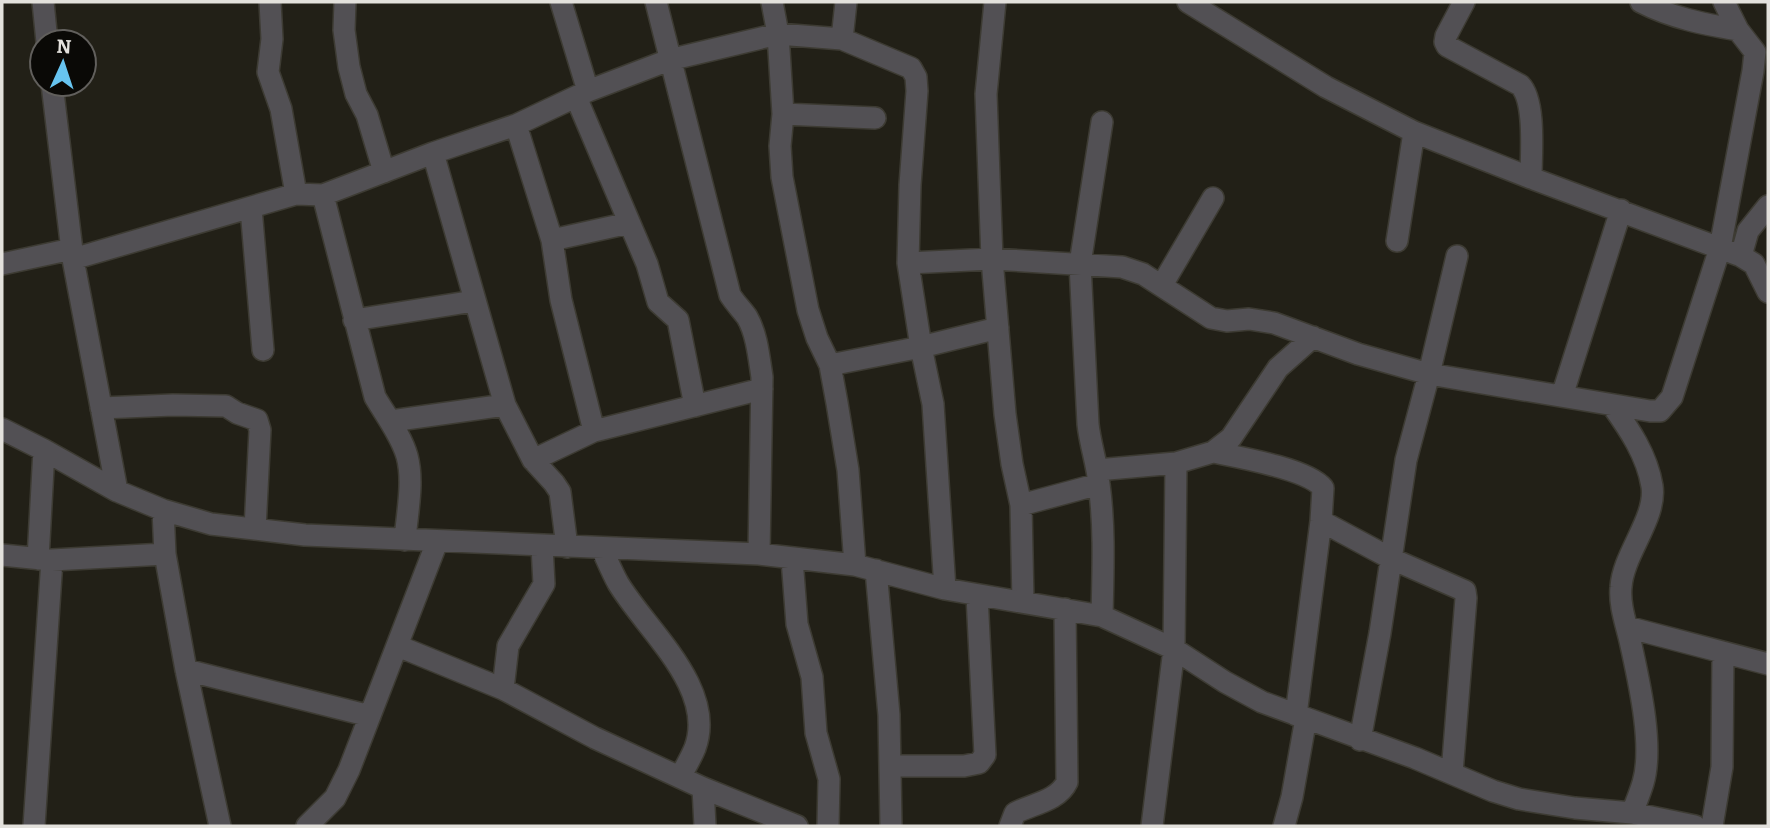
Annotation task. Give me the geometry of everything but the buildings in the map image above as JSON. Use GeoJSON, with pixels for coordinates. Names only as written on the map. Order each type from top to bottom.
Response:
{"type":"FeatureCollection","features":[{"type":"Feature","properties":{"kind":"street"},"geometry":{"type":"LineString","coordinates":[[43,2],[46,28]]}},
{"type":"Feature","properties":{"kind":"street"},"geometry":{"type":"LineString","coordinates":[[270,2],[272,40],[268,72],[281,109],[296,194]]}},
{"type":"Feature","properties":{"kind":"street"},"geometry":{"type":"LineString","coordinates":[[345,2],[344,30],[349,67],[384,172]]}},
{"type":"Feature","properties":{"kind":"street"},"geometry":{"type":"LineString","coordinates":[[561,2],[582,94],[629,223],[647,264],[658,302],[678,320],[695,407]]}},
{"type":"Feature","properties":{"kind":"street"},"geometry":{"type":"LineString","coordinates":[[656,2],[730,295],[752,329],[760,362],[762,389],[759,554]]}},
{"type":"Feature","properties":{"kind":"street"},"geometry":{"type":"LineString","coordinates":[[772,2],[778,34],[783,114],[780,146],[782,177],[808,310],[830,365],[848,470],[855,565]]}},
{"type":"Feature","properties":{"kind":"street"},"geometry":{"type":"LineString","coordinates":[[842,38],[846,2]]}},
{"type":"Feature","properties":{"kind":"street"},"geometry":{"type":"LineString","coordinates":[[995,2],[986,94],[992,259],[1005,414],[1021,505],[1023,602]]}},
{"type":"Feature","properties":{"kind":"street"},"geometry":{"type":"LineString","coordinates":[[1188,2],[1326,87],[1414,132],[1741,256],[1754,264],[1768,292]]}},
{"type":"Feature","properties":{"kind":"street"},"geometry":{"type":"LineString","coordinates":[[1464,2],[1445,42],[1447,46],[1526,90],[1532,133],[1531,178]]}},
{"type":"Feature","properties":{"kind":"street"},"geometry":{"type":"LineString","coordinates":[[908,263],[992,259],[1122,267],[1143,274],[1210,317],[1227,321],[1249,319],[1274,323],[1358,354],[1429,374],[1660,411],[1672,397],[1720,248],[1751,85],[1762,45],[1738,30],[1664,14],[1641,2]]}},
{"type":"Feature","properties":{"kind":"street"},"geometry":{"type":"LineString","coordinates":[[1724,2],[1738,30]]}},
{"type":"Feature","properties":{"kind":"street"},"geometry":{"type":"LineString","coordinates":[[2,264],[72,254],[296,194],[323,195],[516,125],[582,94],[669,60],[778,34],[842,38],[900,62],[911,68],[916,77],[918,90],[910,185],[908,263],[933,404],[945,589]]}},
{"type":"Feature","properties":{"kind":"street"},"geometry":{"type":"LineString","coordinates":[[54,98],[72,254],[117,491]]}},
{"type":"Feature","properties":{"kind":"street"},"geometry":{"type":"LineString","coordinates":[[783,114],[875,118]]}},
{"type":"Feature","properties":{"kind":"street"},"geometry":{"type":"LineString","coordinates":[[1102,122],[1080,264],[1088,424],[1090,446],[1098,477],[1103,536],[1102,617]]}},
{"type":"Feature","properties":{"kind":"street"},"geometry":{"type":"LineString","coordinates":[[516,125],[552,240],[561,300],[594,431]]}},
{"type":"Feature","properties":{"kind":"street"},"geometry":{"type":"LineString","coordinates":[[1397,241],[1414,132]]}},
{"type":"Feature","properties":{"kind":"street"},"geometry":{"type":"LineString","coordinates":[[433,153],[505,405],[533,460],[560,492],[567,547]]}},
{"type":"Feature","properties":{"kind":"street"},"geometry":{"type":"LineString","coordinates":[[323,195],[375,397],[391,421],[407,454],[410,473],[405,540]]}},
{"type":"Feature","properties":{"kind":"street"},"geometry":{"type":"LineString","coordinates":[[1162,285],[1213,198]]}},
{"type":"Feature","properties":{"kind":"street"},"geometry":{"type":"LineString","coordinates":[[1741,256],[1748,231],[1768,206]]}},
{"type":"Feature","properties":{"kind":"street"},"geometry":{"type":"LineString","coordinates":[[251,208],[263,350]]}},
{"type":"Feature","properties":{"kind":"street"},"geometry":{"type":"LineString","coordinates":[[1562,396],[1621,210]]}},
{"type":"Feature","properties":{"kind":"street"},"geometry":{"type":"LineString","coordinates":[[552,240],[629,223]]}},
{"type":"Feature","properties":{"kind":"street"},"geometry":{"type":"LineString","coordinates":[[1360,740],[1392,559],[1406,460],[1457,256]]}},
{"type":"Feature","properties":{"kind":"street"},"geometry":{"type":"LineString","coordinates":[[354,320],[474,301]]}},
{"type":"Feature","properties":{"kind":"street"},"geometry":{"type":"LineString","coordinates":[[830,365],[998,328]]}},
{"type":"Feature","properties":{"kind":"street"},"geometry":{"type":"LineString","coordinates":[[1021,505],[1098,477],[1176,463],[1213,452],[1231,438],[1278,368],[1313,337]]}},
{"type":"Feature","properties":{"kind":"street"},"geometry":{"type":"LineString","coordinates":[[533,460],[594,431],[762,389]]}},
{"type":"Feature","properties":{"kind":"street"},"geometry":{"type":"LineString","coordinates":[[391,421],[505,405]]}},
{"type":"Feature","properties":{"kind":"street"},"geometry":{"type":"LineString","coordinates":[[1612,405],[1631,432],[1642,454],[1652,487],[1651,502],[1623,570],[1620,590],[1643,703],[1646,762],[1644,781],[1632,813]]}},
{"type":"Feature","properties":{"kind":"street"},"geometry":{"type":"LineString","coordinates":[[101,408],[226,406],[257,420],[260,430],[255,529]]}},
{"type":"Feature","properties":{"kind":"street"},"geometry":{"type":"LineString","coordinates":[[2,429],[117,491],[163,510],[211,524],[305,535],[759,554],[855,565],[977,596],[1102,617],[1174,649],[1262,702],[1493,791],[1519,799],[1632,813],[1695,826]]}},
{"type":"Feature","properties":{"kind":"street"},"geometry":{"type":"LineString","coordinates":[[34,826],[45,559],[44,450]]}},
{"type":"Feature","properties":{"kind":"street"},"geometry":{"type":"LineString","coordinates":[[1213,452],[1276,466],[1318,482],[1323,488],[1292,797],[1284,826]]}},
{"type":"Feature","properties":{"kind":"street"},"geometry":{"type":"LineString","coordinates":[[1152,826],[1174,649],[1176,463]]}},
{"type":"Feature","properties":{"kind":"street"},"geometry":{"type":"LineString","coordinates":[[163,510],[165,554],[186,670],[220,826]]}},
{"type":"Feature","properties":{"kind":"street"},"geometry":{"type":"LineString","coordinates":[[1321,521],[1392,559],[1465,591],[1452,773]]}},
{"type":"Feature","properties":{"kind":"street"},"geometry":{"type":"LineString","coordinates":[[307,826],[335,798],[398,646],[437,542]]}},
{"type":"Feature","properties":{"kind":"street"},"geometry":{"type":"LineString","coordinates":[[503,689],[508,646],[544,584],[542,545]]}},
{"type":"Feature","properties":{"kind":"street"},"geometry":{"type":"LineString","coordinates":[[602,549],[617,582],[676,661],[695,696],[699,723],[695,747],[680,777]]}},
{"type":"Feature","properties":{"kind":"street"},"geometry":{"type":"LineString","coordinates":[[2,555],[45,559],[165,554]]}},
{"type":"Feature","properties":{"kind":"street"},"geometry":{"type":"LineString","coordinates":[[792,559],[797,624],[812,677],[816,733],[829,779],[828,826]]}},
{"type":"Feature","properties":{"kind":"street"},"geometry":{"type":"LineString","coordinates":[[876,570],[889,715],[891,826]]}},
{"type":"Feature","properties":{"kind":"street"},"geometry":{"type":"LineString","coordinates":[[890,766],[964,766],[979,763],[985,755],[977,596]]}},
{"type":"Feature","properties":{"kind":"street"},"geometry":{"type":"LineString","coordinates":[[1010,826],[1015,813],[1056,796],[1063,791],[1067,782],[1065,609]]}},
{"type":"Feature","properties":{"kind":"street"},"geometry":{"type":"LineString","coordinates":[[1627,628],[1768,664]]}},
{"type":"Feature","properties":{"kind":"street"},"geometry":{"type":"LineString","coordinates":[[398,646],[503,689],[595,738],[763,819],[797,826]]}},
{"type":"Feature","properties":{"kind":"street"},"geometry":{"type":"LineString","coordinates":[[1712,826],[1722,767],[1723,653]]}},
{"type":"Feature","properties":{"kind":"street"},"geometry":{"type":"LineString","coordinates":[[186,670],[370,716]]}},
{"type":"Feature","properties":{"kind":"street"},"geometry":{"type":"LineString","coordinates":[[703,788],[705,826]]}}]}
